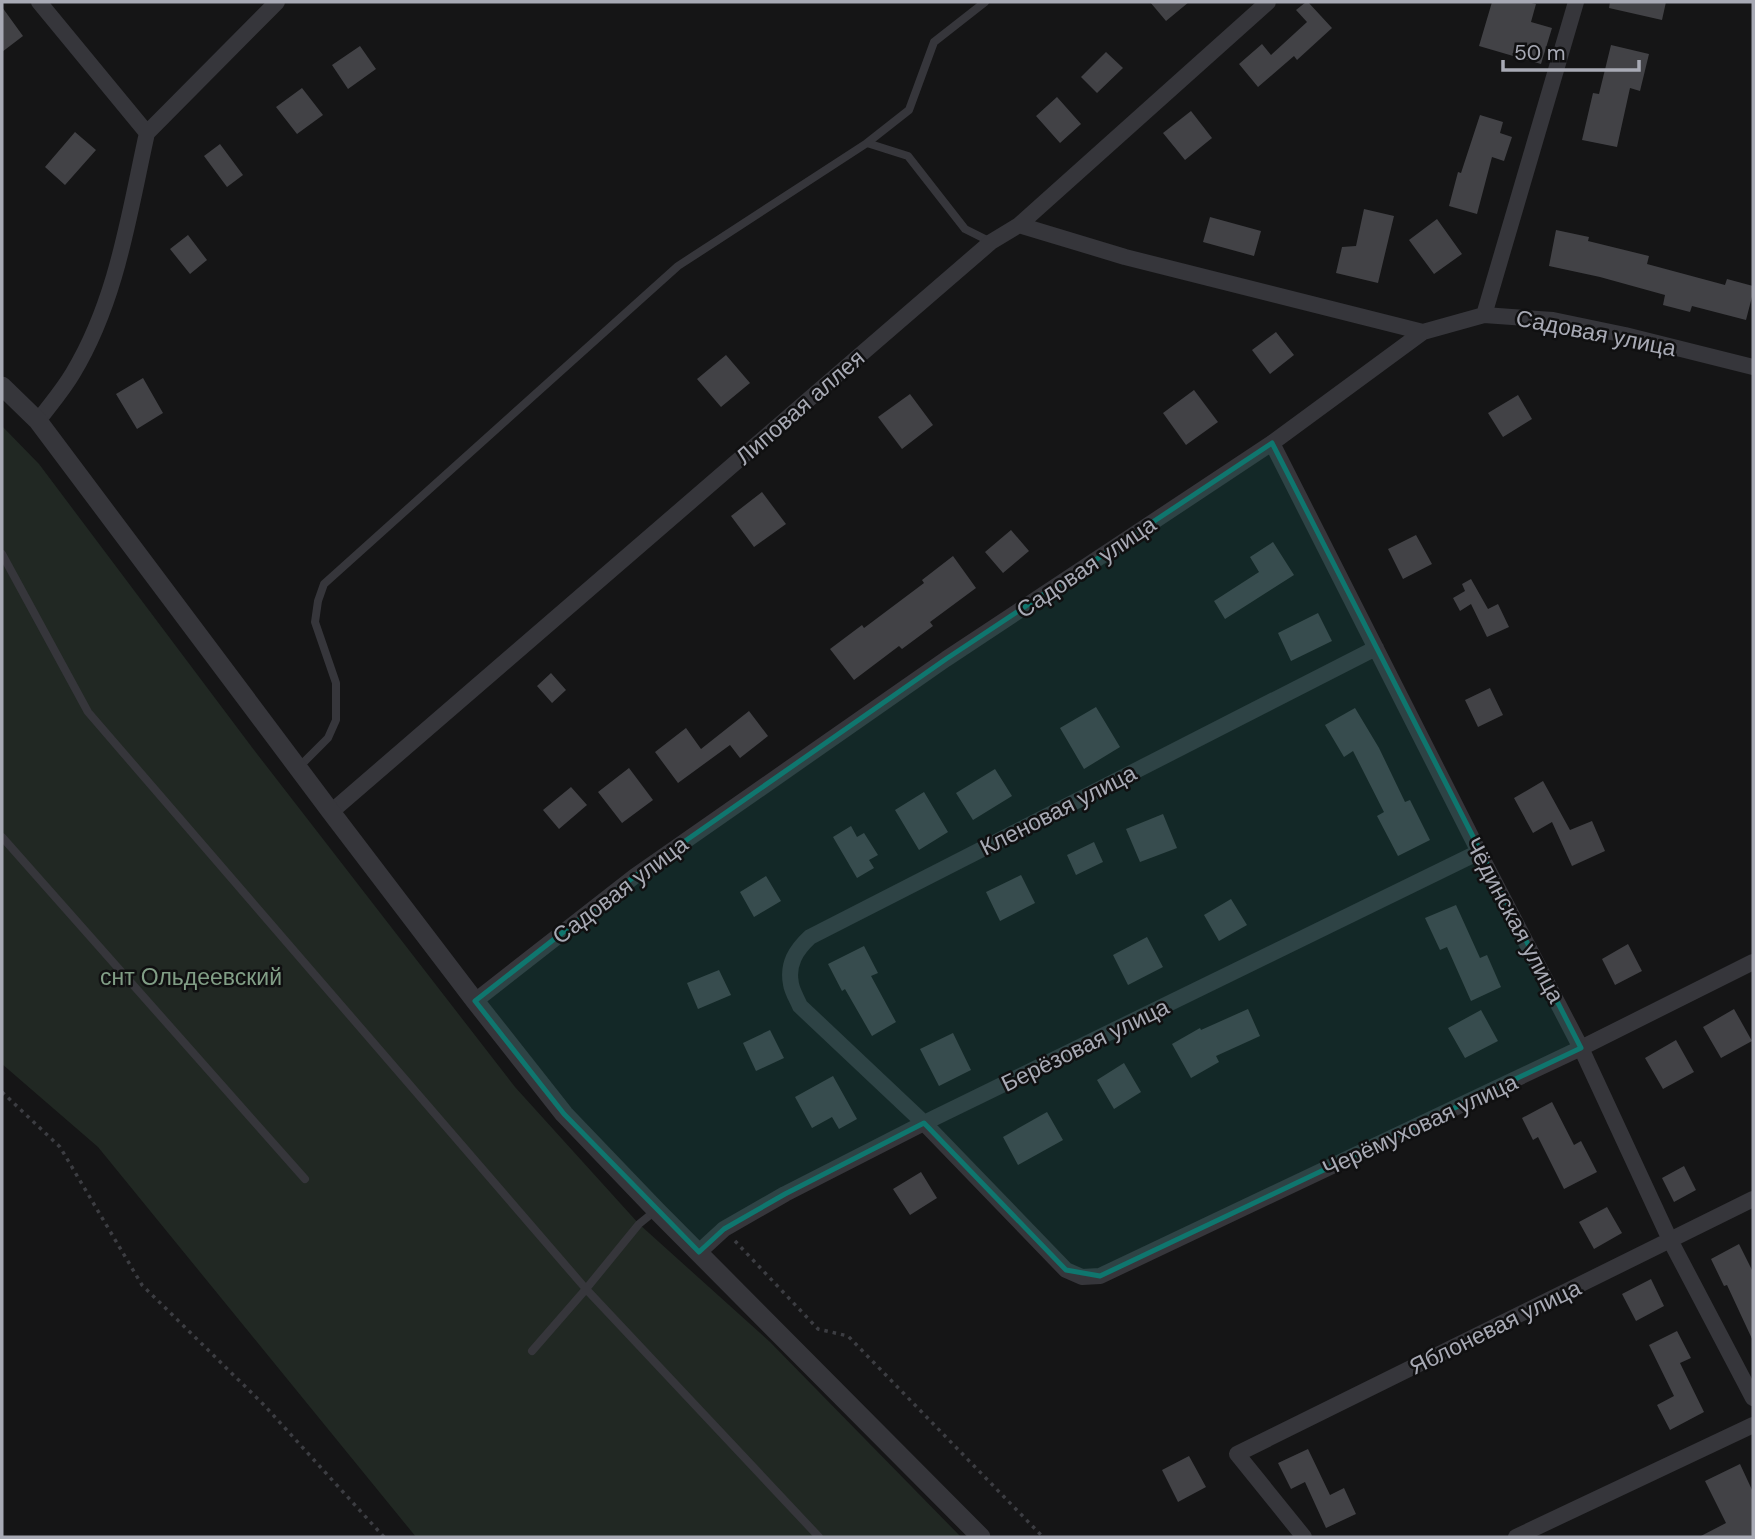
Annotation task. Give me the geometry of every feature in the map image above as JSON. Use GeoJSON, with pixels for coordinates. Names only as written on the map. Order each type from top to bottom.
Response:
{"type":"FeatureCollection","features":[{"type":"Feature","properties":{"kind":"street"},"geometry":{"type":"LineString","coordinates":[[38,2],[147,133]]}},
{"type":"Feature","properties":{"kind":"street"},"geometry":{"type":"LineString","coordinates":[[38,421],[73,374],[99,323],[117,269],[147,133],[277,2]]}},
{"type":"Feature","properties":{"kind":"street","name":"Липовая аллея"},"geometry":{"type":"LineString","coordinates":[[331,812],[991,242],[1019,225],[1268,2]]}},
{"type":"Feature","properties":{"kind":"street"},"geometry":{"type":"LineString","coordinates":[[1484,315],[1576,2]]}},
{"type":"Feature","properties":{"kind":"street"},"geometry":{"type":"LineString","coordinates":[[1019,225],[1125,257],[1423,332]]}},
{"type":"Feature","properties":{"kind":"street","name":"Садовая улица"},"geometry":{"type":"LineString","coordinates":[[475,1001],[635,876],[946,659],[1272,443],[1423,332],[1484,315],[1553,320],[1753,367]]}},
{"type":"Feature","properties":{"kind":"street"},"geometry":{"type":"LineString","coordinates":[[2,386],[38,421],[331,812],[564,1114],[981,1537]]}},
{"type":"Feature","properties":{"kind":"street","name":"Чёдинская улица"},"geometry":{"type":"LineString","coordinates":[[1272,443],[1581,1048],[1670,1240],[1753,1398]]}},
{"type":"Feature","properties":{"kind":"street","name":"Кленовая улица"},"geometry":{"type":"LineString","coordinates":[[924,1123],[800,1006],[791,985],[791,964],[797,949],[810,937],[1376,649]]}},
{"type":"Feature","properties":{"kind":"street","name":"Берёзовая улица"},"geometry":{"type":"LineString","coordinates":[[699,1252],[724,1229],[785,1194],[924,1123],[1479,852]]}},
{"type":"Feature","properties":{"kind":"street","name":"Черёмуховая улица"},"geometry":{"type":"LineString","coordinates":[[924,1123],[1066,1270],[1082,1276],[1100,1276],[1581,1048],[1753,962]]}},
{"type":"Feature","properties":{"kind":"street","name":"Яблоневая улица"},"geometry":{"type":"LineString","coordinates":[[1304,1537],[1237,1454],[1753,1199]]}},
{"type":"Feature","properties":{"kind":"street"},"geometry":{"type":"LineString","coordinates":[[1516,1537],[1753,1425]]}},
{"type":"Feature","properties":{"kind":"lane"},"geometry":{"type":"LineString","coordinates":[[298,768],[328,738],[335,720],[337,683],[315,622],[324,584],[678,266],[867,143],[909,110],[934,42],[985,2]]}},
{"type":"Feature","properties":{"kind":"lane"},"geometry":{"type":"LineString","coordinates":[[867,143],[908,156],[965,229],[991,242]]}},
{"type":"Feature","properties":{"kind":"lane"},"geometry":{"type":"LineString","coordinates":[[2,554],[88,712],[586,1289],[819,1537]]}},
{"type":"Feature","properties":{"kind":"lane"},"geometry":{"type":"LineString","coordinates":[[2,837],[305,1179]]}},
{"type":"Feature","properties":{"kind":"lane"},"geometry":{"type":"LineString","coordinates":[[532,1350],[639,1224],[656,1210]]}},
{"type":"Feature","properties":{"kind":"path"},"geometry":{"type":"LineString","coordinates":[[2,1092],[60,1147],[142,1285],[264,1405],[384,1537]]}},
{"type":"Feature","properties":{"kind":"path"},"geometry":{"type":"LineString","coordinates":[[724,1229],[818,1329],[848,1336],[1042,1537]]}},
{"type":"Feature","properties":{"kind":"highlighted area"},"geometry":{"type":"Polygon","coordinates":[[[1272,443],[1581,1048],[1100,1276],[1066,1270],[924,1123],[785,1194],[724,1229],[699,1252],[564,1114],[475,1001],[635,876],[946,659],[1272,443]]]}},
{"type":"Feature","properties":{"kind":"green space","name":"снт Ольдеевский"},"geometry":{"type":"Polygon","coordinates":[[[2,426],[39,464],[254,750],[515,1087],[639,1224],[770,1342],[961,1537],[416,1537],[98,1147],[2,1064],[2,426]]]}},
{"type":"Feature","properties":{"kind":"building"},"geometry":{"type":"Polygon","coordinates":[[[1150,2],[1189,2],[1166,21],[1150,2]]]}},
{"type":"Feature","properties":{"kind":"building"},"geometry":{"type":"Polygon","coordinates":[[[1306,2],[1332,28],[1297,60],[1294,56],[1258,87],[1239,64],[1262,44],[1271,55],[1307,22],[1296,10],[1306,2]]]}},
{"type":"Feature","properties":{"kind":"building"},"geometry":{"type":"Polygon","coordinates":[[[1492,2],[1536,4],[1531,22],[1552,28],[1541,64],[1479,46],[1492,2]]]}},
{"type":"Feature","properties":{"kind":"building"},"geometry":{"type":"Polygon","coordinates":[[[1610,2],[1666,2],[1662,20],[1609,8],[1610,2]]]}},
{"type":"Feature","properties":{"kind":"building"},"geometry":{"type":"Polygon","coordinates":[[[2,7],[23,36],[2,52],[2,7]]]}},
{"type":"Feature","properties":{"kind":"building"},"geometry":{"type":"Polygon","coordinates":[[[1611,45],[1649,54],[1640,91],[1630,88],[1617,147],[1582,140],[1593,93],[1599,94],[1611,45]]]}},
{"type":"Feature","properties":{"kind":"building"},"geometry":{"type":"Polygon","coordinates":[[[360,46],[376,69],[348,89],[332,65],[360,46]]]}},
{"type":"Feature","properties":{"kind":"building"},"geometry":{"type":"Polygon","coordinates":[[[1106,52],[1123,68],[1097,93],[1081,77],[1106,52]]]}},
{"type":"Feature","properties":{"kind":"building"},"geometry":{"type":"Polygon","coordinates":[[[302,88],[323,115],[297,134],[276,107],[302,88]]]}},
{"type":"Feature","properties":{"kind":"building"},"geometry":{"type":"Polygon","coordinates":[[[1057,97],[1081,124],[1060,143],[1036,116],[1057,97]]]}},
{"type":"Feature","properties":{"kind":"building"},"geometry":{"type":"Polygon","coordinates":[[[1191,111],[1212,138],[1185,160],[1163,133],[1191,111]]]}},
{"type":"Feature","properties":{"kind":"building"},"geometry":{"type":"Polygon","coordinates":[[[1480,115],[1503,122],[1500,133],[1512,137],[1504,161],[1492,157],[1477,214],[1449,206],[1458,172],[1461,173],[1480,115]]]}},
{"type":"Feature","properties":{"kind":"building"},"geometry":{"type":"Polygon","coordinates":[[[75,132],[96,150],[65,185],[45,167],[75,132]]]}},
{"type":"Feature","properties":{"kind":"building"},"geometry":{"type":"Polygon","coordinates":[[[220,144],[243,175],[227,187],[204,156],[220,144]]]}},
{"type":"Feature","properties":{"kind":"building"},"geometry":{"type":"Polygon","coordinates":[[[1364,209],[1394,216],[1378,283],[1336,273],[1342,247],[1356,246],[1364,209]]]}},
{"type":"Feature","properties":{"kind":"building"},"geometry":{"type":"Polygon","coordinates":[[[1210,217],[1261,231],[1254,256],[1203,242],[1210,217]]]}},
{"type":"Feature","properties":{"kind":"building"},"geometry":{"type":"Polygon","coordinates":[[[1437,219],[1462,254],[1434,274],[1409,240],[1437,219]]]}},
{"type":"Feature","properties":{"kind":"building"},"geometry":{"type":"Polygon","coordinates":[[[1556,230],[1589,237],[1588,241],[1649,256],[1647,264],[1725,285],[1727,279],[1753,286],[1746,320],[1692,306],[1690,312],[1663,305],[1665,295],[1549,266],[1556,230]]]}},
{"type":"Feature","properties":{"kind":"building"},"geometry":{"type":"Polygon","coordinates":[[[188,235],[207,260],[190,274],[170,249],[188,235]]]}},
{"type":"Feature","properties":{"kind":"building"},"geometry":{"type":"Polygon","coordinates":[[[1276,332],[1294,355],[1270,374],[1252,350],[1276,332]]]}},
{"type":"Feature","properties":{"kind":"building"},"geometry":{"type":"Polygon","coordinates":[[[726,355],[750,383],[721,407],[697,379],[726,355]]]}},
{"type":"Feature","properties":{"kind":"building"},"geometry":{"type":"Polygon","coordinates":[[[143,378],[163,413],[137,429],[116,394],[143,378]]]}},
{"type":"Feature","properties":{"kind":"building"},"geometry":{"type":"Polygon","coordinates":[[[1194,390],[1218,422],[1186,445],[1163,413],[1194,390]]]}},
{"type":"Feature","properties":{"kind":"building"},"geometry":{"type":"Polygon","coordinates":[[[910,394],[933,425],[902,449],[878,417],[910,394]]]}},
{"type":"Feature","properties":{"kind":"building"},"geometry":{"type":"Polygon","coordinates":[[[1518,395],[1532,419],[1503,437],[1488,413],[1518,395]]]}},
{"type":"Feature","properties":{"kind":"building"},"geometry":{"type":"Polygon","coordinates":[[[762,492],[786,524],[754,547],[731,516],[762,492]]]}},
{"type":"Feature","properties":{"kind":"building"},"geometry":{"type":"Polygon","coordinates":[[[1011,530],[1029,551],[1003,573],[985,552],[1011,530]]]}},
{"type":"Feature","properties":{"kind":"building"},"geometry":{"type":"Polygon","coordinates":[[[1416,535],[1432,564],[1403,579],[1388,549],[1416,535]]]}},
{"type":"Feature","properties":{"kind":"building"},"geometry":{"type":"Polygon","coordinates":[[[1273,542],[1294,575],[1225,619],[1214,601],[1259,572],[1250,557],[1273,542]]]}},
{"type":"Feature","properties":{"kind":"building"},"geometry":{"type":"Polygon","coordinates":[[[953,556],[976,588],[930,622],[933,626],[902,649],[899,646],[854,680],[830,649],[862,625],[864,628],[924,583],[922,580],[953,556]]]}},
{"type":"Feature","properties":{"kind":"building"},"geometry":{"type":"Polygon","coordinates":[[[1471,579],[1488,609],[1498,604],[1509,627],[1487,637],[1471,604],[1460,611],[1453,598],[1465,591],[1462,584],[1471,579]]]}},
{"type":"Feature","properties":{"kind":"building"},"geometry":{"type":"Polygon","coordinates":[[[1318,613],[1332,641],[1291,661],[1278,633],[1318,613]]]}},
{"type":"Feature","properties":{"kind":"building"},"geometry":{"type":"Polygon","coordinates":[[[551,673],[566,690],[552,703],[537,686],[551,673]]]}},
{"type":"Feature","properties":{"kind":"building"},"geometry":{"type":"Polygon","coordinates":[[[1490,688],[1503,715],[1478,727],[1465,700],[1490,688]]]}},
{"type":"Feature","properties":{"kind":"building"},"geometry":{"type":"Polygon","coordinates":[[[1096,707],[1120,747],[1084,769],[1060,728],[1096,707]]]}},
{"type":"Feature","properties":{"kind":"building"},"geometry":{"type":"Polygon","coordinates":[[[1355,708],[1379,748],[1405,802],[1410,800],[1430,840],[1398,856],[1377,816],[1384,812],[1353,751],[1344,757],[1325,725],[1355,708]]]}},
{"type":"Feature","properties":{"kind":"building"},"geometry":{"type":"Polygon","coordinates":[[[749,711],[768,736],[740,758],[730,745],[678,783],[655,752],[686,728],[701,749],[749,711]]]}},
{"type":"Feature","properties":{"kind":"building"},"geometry":{"type":"Polygon","coordinates":[[[629,768],[653,800],[622,823],[598,792],[629,768]]]}},
{"type":"Feature","properties":{"kind":"building"},"geometry":{"type":"Polygon","coordinates":[[[995,769],[1012,796],[973,820],[956,793],[995,769]]]}},
{"type":"Feature","properties":{"kind":"building"},"geometry":{"type":"Polygon","coordinates":[[[1543,781],[1570,830],[1592,821],[1605,851],[1572,866],[1552,822],[1533,833],[1514,798],[1543,781]]]}},
{"type":"Feature","properties":{"kind":"building"},"geometry":{"type":"Polygon","coordinates":[[[571,787],[587,805],[559,829],[543,810],[571,787]]]}},
{"type":"Feature","properties":{"kind":"building"},"geometry":{"type":"Polygon","coordinates":[[[924,792],[948,832],[919,850],[895,810],[924,792]]]}},
{"type":"Feature","properties":{"kind":"building"},"geometry":{"type":"Polygon","coordinates":[[[1163,814],[1177,848],[1140,862],[1126,829],[1163,814]]]}},
{"type":"Feature","properties":{"kind":"building"},"geometry":{"type":"Polygon","coordinates":[[[851,826],[857,837],[864,833],[878,855],[869,860],[874,868],[857,878],[833,837],[851,826]]]}},
{"type":"Feature","properties":{"kind":"building"},"geometry":{"type":"Polygon","coordinates":[[[1094,842],[1103,862],[1076,875],[1067,855],[1094,842]]]}},
{"type":"Feature","properties":{"kind":"building"},"geometry":{"type":"Polygon","coordinates":[[[1021,875],[1035,903],[1000,921],[986,892],[1021,875]]]}},
{"type":"Feature","properties":{"kind":"building"},"geometry":{"type":"Polygon","coordinates":[[[766,876],[781,901],[754,917],[740,892],[766,876]]]}},
{"type":"Feature","properties":{"kind":"building"},"geometry":{"type":"Polygon","coordinates":[[[1231,899],[1247,925],[1219,941],[1204,915],[1231,899]]]}},
{"type":"Feature","properties":{"kind":"building"},"geometry":{"type":"Polygon","coordinates":[[[1456,905],[1480,958],[1487,955],[1501,987],[1471,1001],[1447,947],[1440,950],[1425,918],[1456,905]]]}},
{"type":"Feature","properties":{"kind":"building"},"geometry":{"type":"Polygon","coordinates":[[[1147,937],[1163,967],[1128,985],[1113,955],[1147,937]]]}},
{"type":"Feature","properties":{"kind":"building"},"geometry":{"type":"Polygon","coordinates":[[[1628,944],[1642,971],[1615,985],[1602,959],[1628,944]]]}},
{"type":"Feature","properties":{"kind":"building"},"geometry":{"type":"Polygon","coordinates":[[[864,946],[878,973],[871,976],[896,1022],[872,1036],[845,989],[842,991],[828,964],[864,946]]]}},
{"type":"Feature","properties":{"kind":"building"},"geometry":{"type":"Polygon","coordinates":[[[719,970],[731,995],[698,1009],[687,983],[719,970]]]}},
{"type":"Feature","properties":{"kind":"building"},"geometry":{"type":"Polygon","coordinates":[[[1248,1009],[1260,1036],[1216,1056],[1219,1062],[1191,1078],[1172,1044],[1200,1028],[1201,1030],[1248,1009]]]}},
{"type":"Feature","properties":{"kind":"building"},"geometry":{"type":"Polygon","coordinates":[[[1734,1009],[1752,1041],[1721,1058],[1703,1027],[1734,1009]]]}},
{"type":"Feature","properties":{"kind":"building"},"geometry":{"type":"Polygon","coordinates":[[[1481,1010],[1498,1041],[1465,1058],[1448,1028],[1481,1010]]]}},
{"type":"Feature","properties":{"kind":"building"},"geometry":{"type":"Polygon","coordinates":[[[770,1030],[784,1058],[756,1071],[743,1043],[770,1030]]]}},
{"type":"Feature","properties":{"kind":"building"},"geometry":{"type":"Polygon","coordinates":[[[953,1033],[971,1070],[939,1086],[920,1049],[953,1033]]]}},
{"type":"Feature","properties":{"kind":"building"},"geometry":{"type":"Polygon","coordinates":[[[1676,1040],[1694,1072],[1663,1089],[1645,1058],[1676,1040]]]}},
{"type":"Feature","properties":{"kind":"building"},"geometry":{"type":"Polygon","coordinates":[[[1124,1063],[1141,1092],[1114,1109],[1097,1080],[1124,1063]]]}},
{"type":"Feature","properties":{"kind":"building"},"geometry":{"type":"Polygon","coordinates":[[[833,1076],[857,1119],[839,1129],[832,1117],[812,1128],[795,1097],[833,1076]]]}},
{"type":"Feature","properties":{"kind":"building"},"geometry":{"type":"Polygon","coordinates":[[[1552,1102],[1574,1145],[1581,1141],[1597,1172],[1564,1189],[1538,1137],[1533,1140],[1522,1118],[1552,1102]]]}},
{"type":"Feature","properties":{"kind":"building"},"geometry":{"type":"Polygon","coordinates":[[[1047,1112],[1063,1140],[1018,1165],[1003,1137],[1047,1112]]]}},
{"type":"Feature","properties":{"kind":"building"},"geometry":{"type":"Polygon","coordinates":[[[1684,1166],[1696,1190],[1674,1202],[1662,1178],[1684,1166]]]}},
{"type":"Feature","properties":{"kind":"building"},"geometry":{"type":"Polygon","coordinates":[[[921,1172],[937,1198],[910,1215],[893,1189],[921,1172]]]}},
{"type":"Feature","properties":{"kind":"building"},"geometry":{"type":"Polygon","coordinates":[[[1607,1207],[1622,1233],[1594,1249],[1579,1222],[1607,1207]]]}},
{"type":"Feature","properties":{"kind":"building"},"geometry":{"type":"Polygon","coordinates":[[[1739,1244],[1753,1272],[1753,1341],[1727,1285],[1724,1286],[1711,1259],[1739,1244]]]}},
{"type":"Feature","properties":{"kind":"building"},"geometry":{"type":"Polygon","coordinates":[[[1651,1279],[1664,1306],[1636,1321],[1622,1294],[1651,1279]]]}},
{"type":"Feature","properties":{"kind":"building"},"geometry":{"type":"Polygon","coordinates":[[[1677,1331],[1691,1358],[1680,1363],[1704,1412],[1670,1430],[1657,1405],[1674,1396],[1649,1345],[1677,1331]]]}},
{"type":"Feature","properties":{"kind":"building"},"geometry":{"type":"Polygon","coordinates":[[[1308,1449],[1330,1495],[1344,1488],[1356,1514],[1326,1528],[1305,1482],[1291,1489],[1278,1463],[1308,1449]]]}},
{"type":"Feature","properties":{"kind":"building"},"geometry":{"type":"Polygon","coordinates":[[[1189,1456],[1206,1487],[1178,1502],[1162,1470],[1189,1456]]]}},
{"type":"Feature","properties":{"kind":"building"},"geometry":{"type":"Polygon","coordinates":[[[1740,1464],[1753,1492],[1753,1537],[1699,1537],[1726,1523],[1705,1481],[1740,1464]]]}}]}
